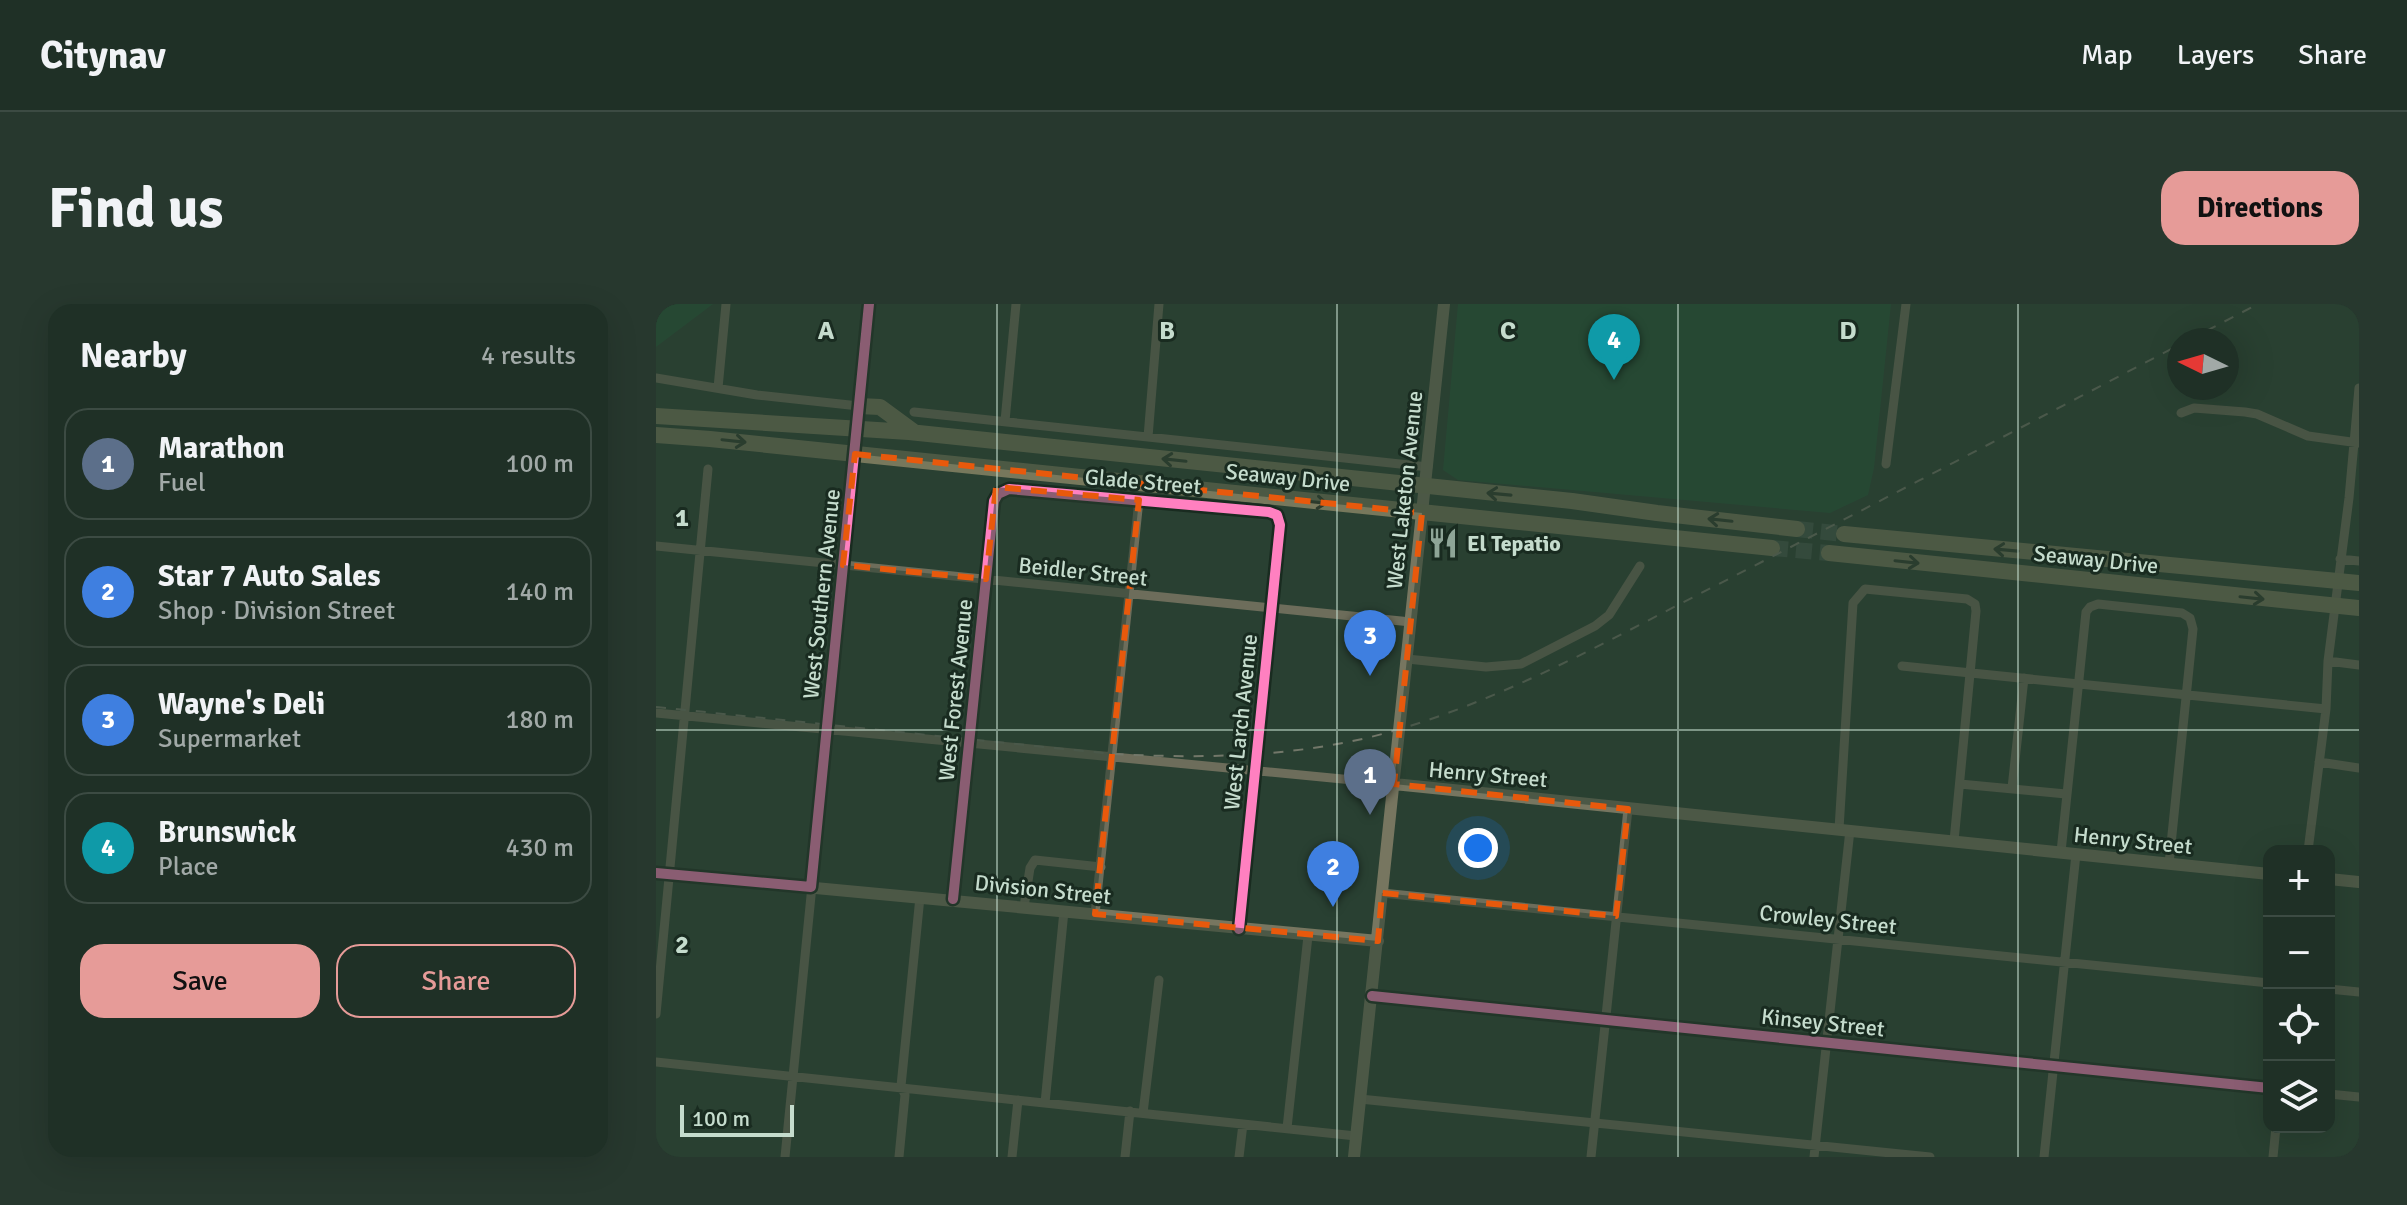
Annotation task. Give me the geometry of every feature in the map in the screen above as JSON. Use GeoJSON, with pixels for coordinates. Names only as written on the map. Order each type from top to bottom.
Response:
{"type":"FeatureCollection","features":[{"type":"Feature","properties":{"kind":"highway"},"geometry":{"type":"LineString","coordinates":[[859,406],[880,407],[915,433]]}},
{"type":"Feature","properties":{"kind":"highway"},"geometry":{"type":"LineString","coordinates":[[656,408],[729,413],[767,422]]}},
{"type":"Feature","properties":{"kind":"highway"},"geometry":{"type":"LineString","coordinates":[[656,416],[767,422]]}},
{"type":"Feature","properties":{"kind":"highway","name":"Seaway Drive"},"geometry":{"type":"LineString","coordinates":[[767,422],[915,433],[1572,501],[1797,529]]}},
{"type":"Feature","properties":{"kind":"highway","name":"Seaway Drive"},"geometry":{"type":"LineString","coordinates":[[656,435],[1772,548]]}},
{"type":"Feature","properties":{"kind":"highway"},"geometry":{"type":"LineString","coordinates":[[877,456],[889,452],[1044,467],[1052,458],[1045,447]]}},
{"type":"Feature","properties":{"kind":"highway"},"geometry":{"type":"LineString","coordinates":[[1237,494],[1230,483],[1232,477],[1240,474],[1394,490],[1407,485]]}},
{"type":"Feature","properties":{"kind":"highway"},"geometry":{"type":"LineString","coordinates":[[1441,515],[1454,511],[1565,522],[1588,521],[1589,512],[1572,501]]}},
{"type":"Feature","properties":{"kind":"highway","name":"Seaway Drive"},"geometry":{"type":"LineString","coordinates":[[1844,534],[2359,583]]}},
{"type":"Feature","properties":{"kind":"highway","name":"Seaway Drive"},"geometry":{"type":"LineString","coordinates":[[1829,553],[2357,608]]}},
{"type":"Feature","properties":{"kind":"highway"},"geometry":{"type":"LineString","coordinates":[[2174,589],[2169,580],[2176,571],[2309,582],[2330,579]]}},
{"type":"Feature","properties":{"kind":"main road","name":"West Southern Avenue"},"geometry":{"type":"LineString","coordinates":[[855,454],[869,304]]}},
{"type":"Feature","properties":{"kind":"main road","name":"West Laketon Avenue"},"geometry":{"type":"LineString","coordinates":[[1354,1157],[1444,304]]}},
{"type":"Feature","properties":{"kind":"main road","name":"Henry Street"},"geometry":{"type":"LineString","coordinates":[[1394,784],[2263,873]]}},
{"type":"Feature","properties":{"kind":"main road","name":"Division Street"},"geometry":{"type":"LineString","coordinates":[[662,873],[920,897],[953,897],[1024,907],[1378,941]]}},
{"type":"Feature","properties":{"kind":"main road"},"geometry":{"type":"LineString","coordinates":[[2335,880],[2359,882]]}},
{"type":"Feature","properties":{"kind":"street"},"geometry":{"type":"LineString","coordinates":[[718,388],[726,304]]}},
{"type":"Feature","properties":{"kind":"street"},"geometry":{"type":"LineString","coordinates":[[1005,421],[1016,304]]}},
{"type":"Feature","properties":{"kind":"street"},"geometry":{"type":"LineString","coordinates":[[1148,437],[1159,304]]}},
{"type":"Feature","properties":{"kind":"street"},"geometry":{"type":"LineString","coordinates":[[1886,464],[1906,304]]}},
{"type":"Feature","properties":{"kind":"street"},"geometry":{"type":"LineString","coordinates":[[656,378],[757,395],[859,406]]}},
{"type":"Feature","properties":{"kind":"street"},"geometry":{"type":"LineString","coordinates":[[2309,845],[2326,709],[2334,607],[2330,579],[2340,559],[2356,442],[2359,388]]}},
{"type":"Feature","properties":{"kind":"street"},"geometry":{"type":"LineString","coordinates":[[2181,413],[2194,408],[2245,412],[2257,414],[2308,436],[2356,442]]}},
{"type":"Feature","properties":{"kind":"street","name":"Glade Street"},"geometry":{"type":"LineString","coordinates":[[914,412],[1428,467]]}},
{"type":"Feature","properties":{"kind":"street","name":"West Southern Avenue"},"geometry":{"type":"LineString","coordinates":[[785,1157],[855,454]]}},
{"type":"Feature","properties":{"kind":"street"},"geometry":{"type":"LineString","coordinates":[[656,1014],[670,883],[662,873],[684,716],[708,469]]}},
{"type":"Feature","properties":{"kind":"street","name":"Glade Street"},"geometry":{"type":"LineString","coordinates":[[1001,491],[1009,489],[1269,512],[1279,519]]}},
{"type":"Feature","properties":{"kind":"street","name":"West Forest Avenue"},"geometry":{"type":"LineString","coordinates":[[953,897],[994,501],[1001,491]]}},
{"type":"Feature","properties":{"kind":"street"},"geometry":{"type":"LineString","coordinates":[[1095,914],[1139,500]]}},
{"type":"Feature","properties":{"kind":"street","name":"West Larch Avenue"},"geometry":{"type":"LineString","coordinates":[[1239,929],[1279,519]]}},
{"type":"Feature","properties":{"kind":"street","name":"Beidler Street"},"geometry":{"type":"LineString","coordinates":[[656,546],[1411,622]]}},
{"type":"Feature","properties":{"kind":"street"},"geometry":{"type":"LineString","coordinates":[[2340,559],[2359,561]]}},
{"type":"Feature","properties":{"kind":"street"},"geometry":{"type":"LineString","coordinates":[[1407,659],[1486,667],[1521,664],[1595,626],[1609,615],[1640,566]]}},
{"type":"Feature","properties":{"kind":"street"},"geometry":{"type":"LineString","coordinates":[[1814,1157],[1838,938],[1853,603],[1865,589],[1967,599],[1975,604],[1954,841]]}},
{"type":"Feature","properties":{"kind":"street"},"geometry":{"type":"LineString","coordinates":[[2061,852],[2085,617],[2090,607],[2098,604],[2176,612],[2190,618],[2193,629],[2169,864]]}},
{"type":"Feature","properties":{"kind":"street"},"geometry":{"type":"LineString","coordinates":[[2328,661],[2359,665]]}},
{"type":"Feature","properties":{"kind":"street"},"geometry":{"type":"LineString","coordinates":[[1902,666],[2326,709]]}},
{"type":"Feature","properties":{"kind":"street"},"geometry":{"type":"LineString","coordinates":[[2012,788],[2024,678]]}},
{"type":"Feature","properties":{"kind":"street","name":"Henry Street"},"geometry":{"type":"LineString","coordinates":[[656,713],[1394,784]]}},
{"type":"Feature","properties":{"kind":"street"},"geometry":{"type":"LineString","coordinates":[[2319,762],[2359,768]]}},
{"type":"Feature","properties":{"kind":"street"},"geometry":{"type":"LineString","coordinates":[[1960,784],[2066,794]]}},
{"type":"Feature","properties":{"kind":"street"},"geometry":{"type":"LineString","coordinates":[[1591,1157],[1628,809]]}},
{"type":"Feature","properties":{"kind":"street"},"geometry":{"type":"LineString","coordinates":[[2044,1157],[2076,854]]}},
{"type":"Feature","properties":{"kind":"street"},"geometry":{"type":"LineString","coordinates":[[1024,907],[1030,868],[1035,860],[1101,867]]}},
{"type":"Feature","properties":{"kind":"street","name":"Crowley Street"},"geometry":{"type":"LineString","coordinates":[[1382,893],[2263,982]]}},
{"type":"Feature","properties":{"kind":"street"},"geometry":{"type":"LineString","coordinates":[[899,1157],[905,1095],[901,1086],[920,897]]}},
{"type":"Feature","properties":{"kind":"street"},"geometry":{"type":"LineString","coordinates":[[1045,1103],[1064,911]]}},
{"type":"Feature","properties":{"kind":"street"},"geometry":{"type":"LineString","coordinates":[[1287,1128],[1308,936]]}},
{"type":"Feature","properties":{"kind":"street"},"geometry":{"type":"LineString","coordinates":[[1144,1109],[1159,980]]}},
{"type":"Feature","properties":{"kind":"street"},"geometry":{"type":"LineString","coordinates":[[2335,990],[2359,992]]}},
{"type":"Feature","properties":{"kind":"street","name":"Kinsey Street"},"geometry":{"type":"LineString","coordinates":[[1372,996],[2263,1087]]}},
{"type":"Feature","properties":{"kind":"street"},"geometry":{"type":"LineString","coordinates":[[656,1062],[1045,1103],[1130,1111],[1144,1109],[1356,1136]]}},
{"type":"Feature","properties":{"kind":"street"},"geometry":{"type":"LineString","coordinates":[[2335,1095],[2359,1097]]}},
{"type":"Feature","properties":{"kind":"street"},"geometry":{"type":"LineString","coordinates":[[1360,1099],[1930,1157]]}},
{"type":"Feature","properties":{"kind":"street"},"geometry":{"type":"LineString","coordinates":[[1012,1157],[1018,1100]]}},
{"type":"Feature","properties":{"kind":"street"},"geometry":{"type":"LineString","coordinates":[[1125,1157],[1130,1111]]}},
{"type":"Feature","properties":{"kind":"street"},"geometry":{"type":"LineString","coordinates":[[1239,1157],[1243,1124]]}},
{"type":"Feature","properties":{"kind":"street"},"geometry":{"type":"LineString","coordinates":[[2273,1157],[2275,1133]]}},
{"type":"Feature","properties":{"kind":"highlighted area"},"geometry":{"type":"Polygon","coordinates":[[[855,454],[1422,513],[1394,784],[1628,809],[1616,916],[1382,893],[1378,941],[1095,914],[1139,500],[996,487],[986,579],[843,565],[855,454]]]}},
{"type":"Feature","properties":{"kind":"shaded area"},"geometry":{"type":"Polygon","coordinates":[[[656,304],[713,304],[656,347],[656,304]]]}},
{"type":"Feature","properties":{"kind":"shaded area"},"geometry":{"type":"Polygon","coordinates":[[[1458,304],[1891,304],[1874,468],[1868,495],[1830,513],[1458,480],[1443,470],[1458,304]]]}},
{"type":"Feature","properties":{"kind":"tunnel"},"geometry":{"type":"LineString","coordinates":[[1797,529],[1844,534]]}},
{"type":"Feature","properties":{"kind":"tunnel"},"geometry":{"type":"LineString","coordinates":[[1772,548],[1829,553]]}},
{"type":"Feature","properties":{"kind":"railway"},"geometry":{"type":"LineString","coordinates":[[2212,328],[2258,304]]}},
{"type":"Feature","properties":{"kind":"railway"},"geometry":{"type":"LineString","coordinates":[[656,707],[1113,754],[1258,754],[1365,738],[1441,716],[1560,665],[2167,351]]}},
{"type":"Feature","properties":{"kind":"cycle path"},"geometry":{"type":"LineString","coordinates":[[656,873],[811,887],[869,304]]}},
{"type":"Feature","properties":{"kind":"cycle path"},"geometry":{"type":"LineString","coordinates":[[953,899],[994,501],[998,494],[1009,489],[1269,512],[1277,515],[1280,525],[1239,929]]}},
{"type":"Feature","properties":{"kind":"cycle path"},"geometry":{"type":"LineString","coordinates":[[1372,996],[2263,1087]]}},
{"type":"Feature","properties":{"kind":"place","name":"Brunswick"},"geometry":{"type":"Point","coordinates":[1614,380]}},
{"type":"Feature","properties":{"kind":"place","name":"El Tepatio"},"geometry":{"type":"Point","coordinates":[1443,543]}},
{"type":"Feature","properties":{"kind":"place","name":"Wayne's Deli"},"geometry":{"type":"Point","coordinates":[1370,676]}},
{"type":"Feature","properties":{"kind":"place","name":"Marathon"},"geometry":{"type":"Point","coordinates":[1370,815]}},
{"type":"Feature","properties":{"kind":"place","name":"Star 7 Auto Sales"},"geometry":{"type":"Point","coordinates":[1333,907]}}]}
